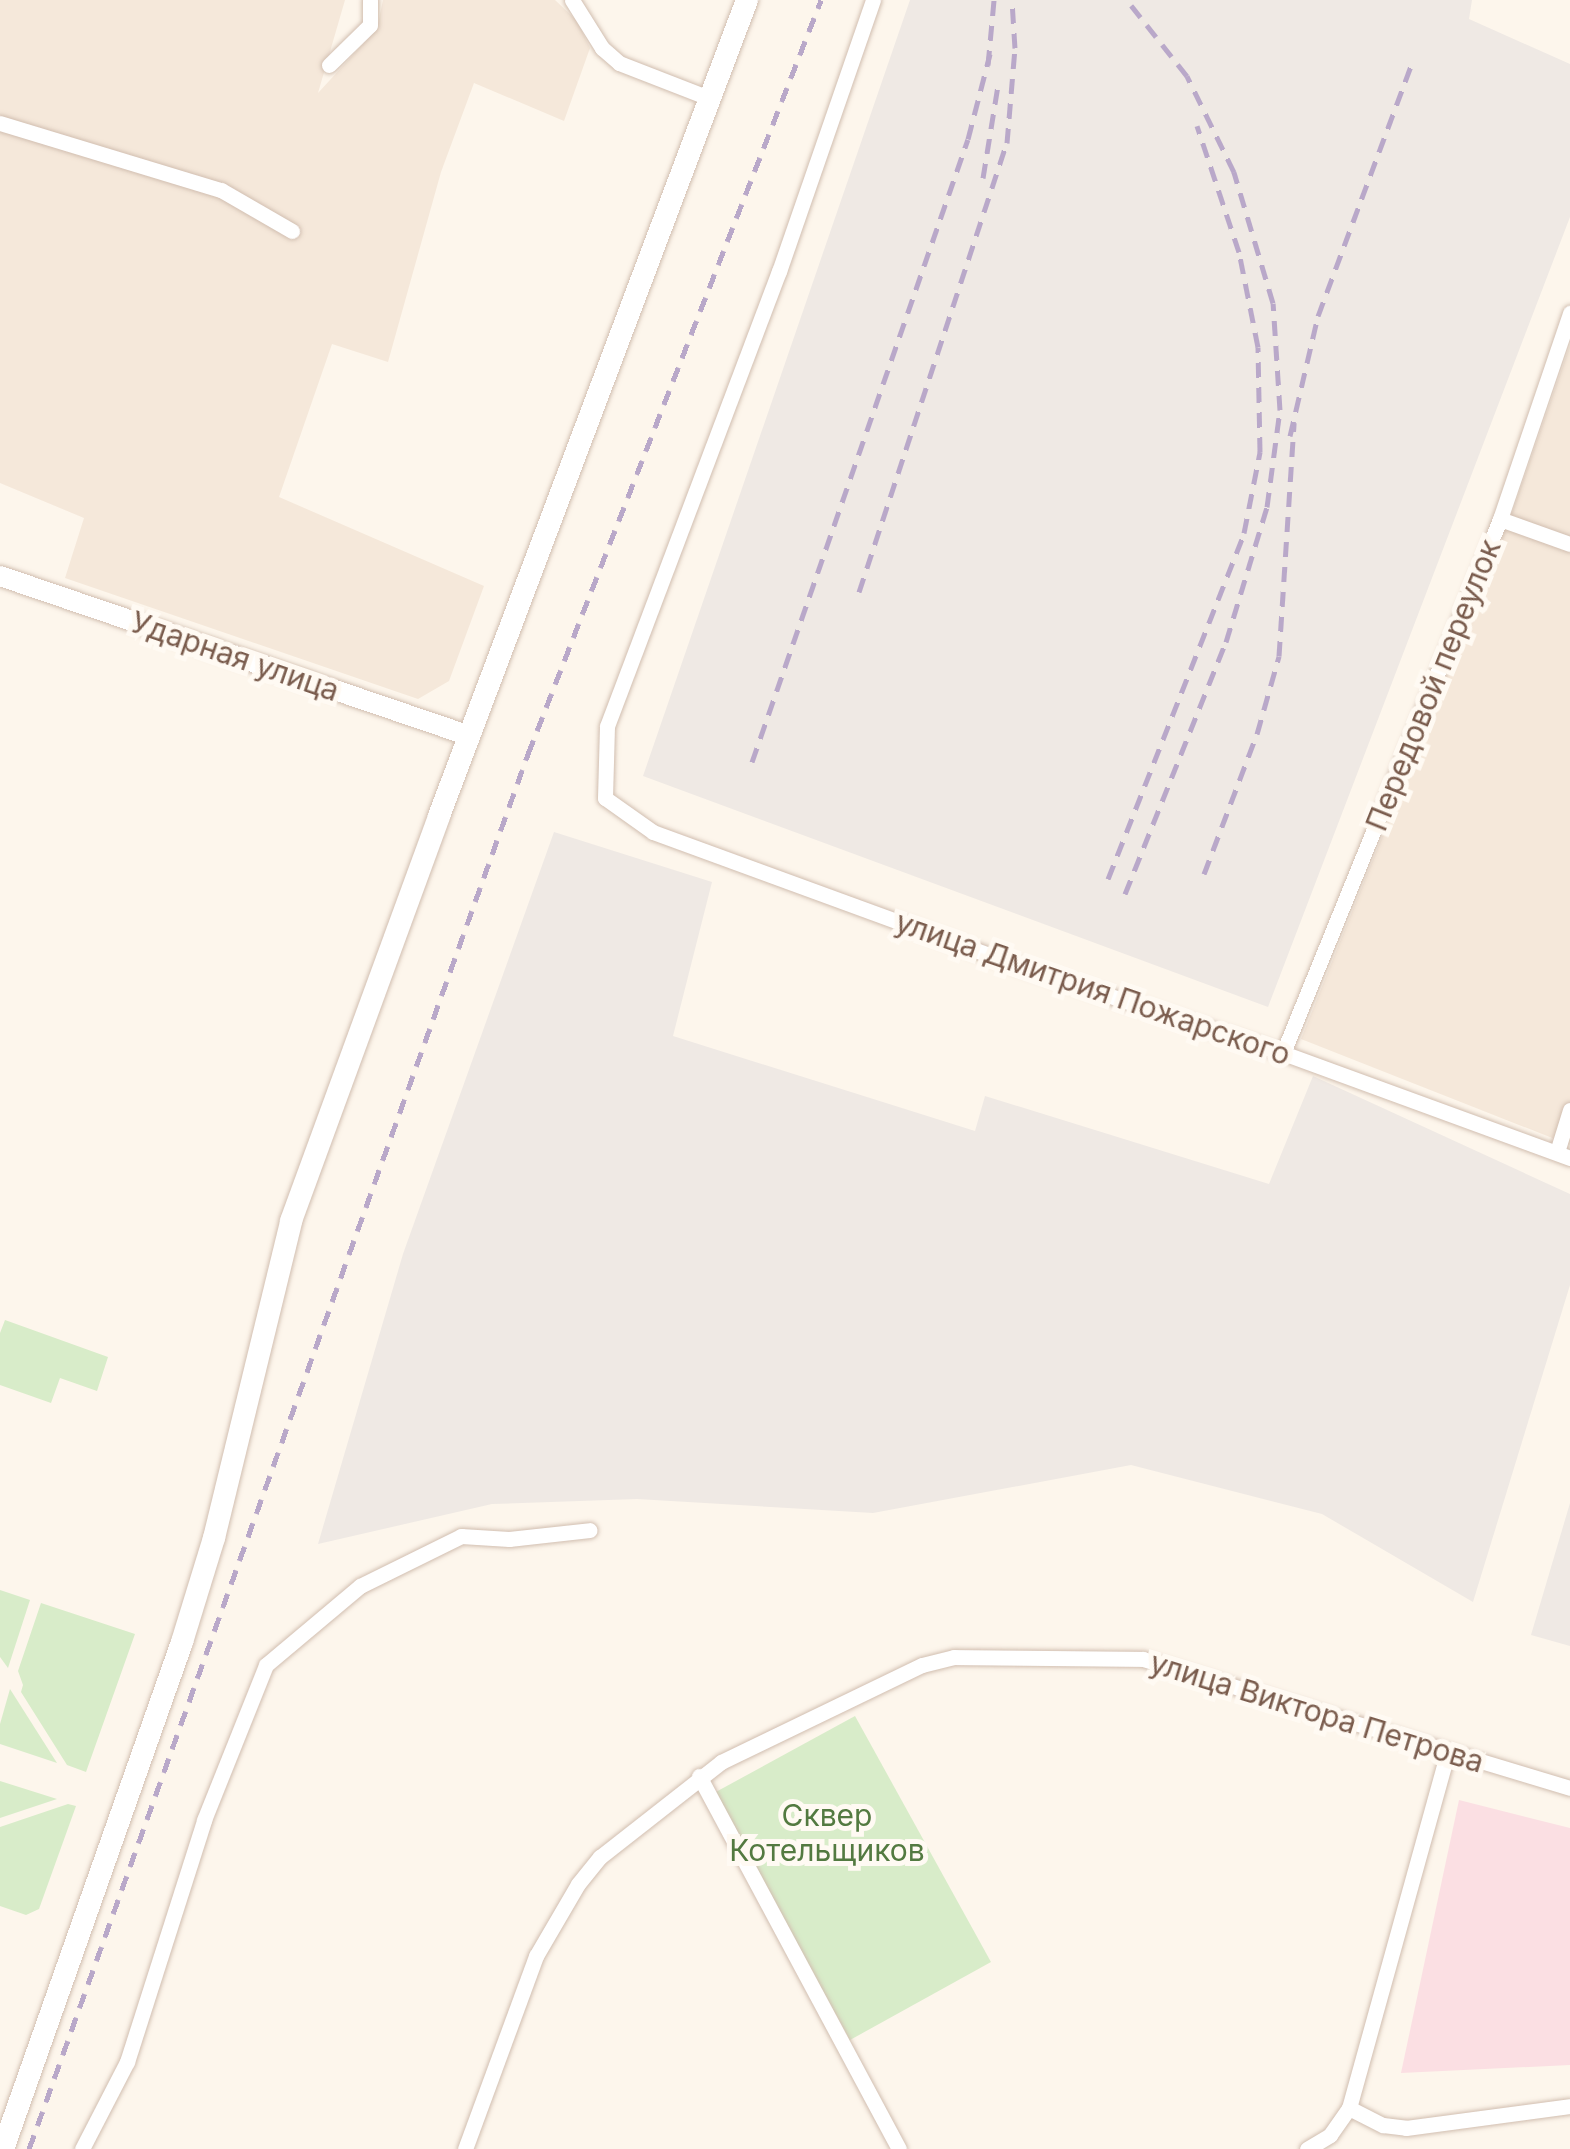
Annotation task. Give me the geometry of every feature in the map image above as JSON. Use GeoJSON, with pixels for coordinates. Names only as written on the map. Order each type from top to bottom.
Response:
{"type":"FeatureCollection","features":[{"type":"Feature","properties":{"kind":"main road"},"geometry":{"type":"LineString","coordinates":[[3,2149],[182,1642],[214,1538],[291,1221],[469,736],[748,0]]}},
{"type":"Feature","properties":{"kind":"street"},"geometry":{"type":"LineString","coordinates":[[329,65],[370,25],[370,0]]}},
{"type":"Feature","properties":{"kind":"street"},"geometry":{"type":"LineString","coordinates":[[572,0],[602,48],[619,64],[712,99]]}},
{"type":"Feature","properties":{"kind":"street","name":"улица Дмитрия Пожарского"},"geometry":{"type":"LineString","coordinates":[[873,0],[779,271],[607,726],[602,790],[620,812],[653,832],[1001,960],[1283,1052],[1564,1155]]}},
{"type":"Feature","properties":{"kind":"street"},"geometry":{"type":"LineString","coordinates":[[0,123],[221,190],[292,231]]}},
{"type":"Feature","properties":{"kind":"street","name":"Передовой переулок"},"geometry":{"type":"LineString","coordinates":[[1283,1052],[1500,519],[1570,313]]}},
{"type":"Feature","properties":{"kind":"street"},"geometry":{"type":"LineString","coordinates":[[1500,519],[1570,544]]}},
{"type":"Feature","properties":{"kind":"street","name":"Ударная улица"},"geometry":{"type":"LineString","coordinates":[[0,576],[469,736]]}},
{"type":"Feature","properties":{"kind":"street"},"geometry":{"type":"LineString","coordinates":[[1564,1155],[1570,1110]]}},
{"type":"Feature","properties":{"kind":"street"},"geometry":{"type":"LineString","coordinates":[[84,2149],[128,2062],[204,1820],[266,1665],[360,1586],[461,1536],[509,1539],[590,1530]]}},
{"type":"Feature","properties":{"kind":"street","name":"улица Виктора Петрова"},"geometry":{"type":"LineString","coordinates":[[465,2149],[536,1956],[558,1915],[600,1857],[699,1776],[922,1665],[954,1657],[1143,1659],[1570,1788]]}},
{"type":"Feature","properties":{"kind":"street"},"geometry":{"type":"LineString","coordinates":[[1308,2149],[1330,2135],[1349,2108],[1448,1751]]}},
{"type":"Feature","properties":{"kind":"street"},"geometry":{"type":"LineString","coordinates":[[699,1776],[899,2149]]}},
{"type":"Feature","properties":{"kind":"street"},"geometry":{"type":"LineString","coordinates":[[1349,2108],[1382,2125],[1406,2128],[1570,2106]]}},
{"type":"Feature","properties":{"kind":"shaded area"},"geometry":{"type":"Polygon","coordinates":[[[0,0],[345,0],[318,93],[377,29],[383,0],[555,0],[577,21],[590,48],[564,121],[474,83],[441,172],[388,362],[332,344],[279,497],[484,586],[449,681],[418,699],[65,578],[84,518],[0,483],[0,0]]]}},
{"type":"Feature","properties":{"kind":"shaded area"},"geometry":{"type":"Polygon","coordinates":[[[910,0],[1472,0],[1469,19],[1570,64],[1570,217],[1268,1007],[643,776],[910,0]]]}},
{"type":"Feature","properties":{"kind":"shaded area"},"geometry":{"type":"Polygon","coordinates":[[[1570,345],[1570,1145],[1301,1039],[1513,510],[1570,345]]]}},
{"type":"Feature","properties":{"kind":"shaded area"},"geometry":{"type":"Polygon","coordinates":[[[554,832],[712,882],[673,1036],[975,1131],[985,1096],[1269,1184],[1313,1076],[1570,1194],[1570,1285],[1473,1602],[1322,1514],[1131,1465],[873,1513],[637,1499],[492,1504],[318,1544],[403,1254],[554,832]]]}},
{"type":"Feature","properties":{"kind":"shaded area"},"geometry":{"type":"Polygon","coordinates":[[[1570,1503],[1570,1646],[1531,1635],[1570,1503]]]}},
{"type":"Feature","properties":{"kind":"shaded area"},"geometry":{"type":"Polygon","coordinates":[[[1459,1800],[1570,1828],[1570,2065],[1401,2073],[1459,1800]]]}},
{"type":"Feature","properties":{"kind":"green space"},"geometry":{"type":"Polygon","coordinates":[[[5,1320],[108,1357],[97,1391],[60,1378],[51,1403],[0,1385],[0,1333],[5,1320]]]}},
{"type":"Feature","properties":{"kind":"green space"},"geometry":{"type":"Polygon","coordinates":[[[0,1590],[30,1600],[8,1668],[0,1657],[0,1590]]]}},
{"type":"Feature","properties":{"kind":"green space"},"geometry":{"type":"Polygon","coordinates":[[[41,1603],[135,1634],[86,1772],[67,1765],[21,1692],[18,1671],[41,1603]]]}},
{"type":"Feature","properties":{"kind":"green space"},"geometry":{"type":"Polygon","coordinates":[[[10,1689],[57,1763],[0,1744],[0,1724],[10,1689]]]}},
{"type":"Feature","properties":{"kind":"green space","name":"Сквер Котельщиков"},"geometry":{"type":"Polygon","coordinates":[[[855,1716],[991,1962],[850,2040],[714,1793],[855,1716]]]}},
{"type":"Feature","properties":{"kind":"green space"},"geometry":{"type":"Polygon","coordinates":[[[0,1781],[57,1799],[0,1818],[0,1781]]]}},
{"type":"Feature","properties":{"kind":"green space"},"geometry":{"type":"Polygon","coordinates":[[[68,1804],[76,1806],[39,1909],[26,1915],[0,1906],[0,1827],[68,1804]]]}},
{"type":"Feature","properties":{"kind":"railway"},"geometry":{"type":"LineString","coordinates":[[29,2149],[528,754],[821,0]]}},
{"type":"Feature","properties":{"kind":"railway"},"geometry":{"type":"LineString","coordinates":[[988,65],[994,0]]}},
{"type":"Feature","properties":{"kind":"railway"},"geometry":{"type":"LineString","coordinates":[[859,592],[1007,143],[1015,48],[1012,0]]}},
{"type":"Feature","properties":{"kind":"railway"},"geometry":{"type":"LineString","coordinates":[[1125,894],[1226,642],[1267,507],[1280,410],[1273,303],[1234,172],[1187,76],[1127,0]]}},
{"type":"Feature","properties":{"kind":"railway"},"geometry":{"type":"LineString","coordinates":[[752,762],[968,139],[990,54]]}},
{"type":"Feature","properties":{"kind":"railway"},"geometry":{"type":"LineString","coordinates":[[1290,436],[1318,316],[1411,66]]}},
{"type":"Feature","properties":{"kind":"railway"},"geometry":{"type":"LineString","coordinates":[[983,178],[998,85]]}},
{"type":"Feature","properties":{"kind":"railway"},"geometry":{"type":"LineString","coordinates":[[1108,879],[1244,533],[1260,452],[1258,347],[1239,252],[1197,126]]}},
{"type":"Feature","properties":{"kind":"railway"},"geometry":{"type":"LineString","coordinates":[[1204,874],[1257,734],[1279,656],[1294,422]]}}]}
